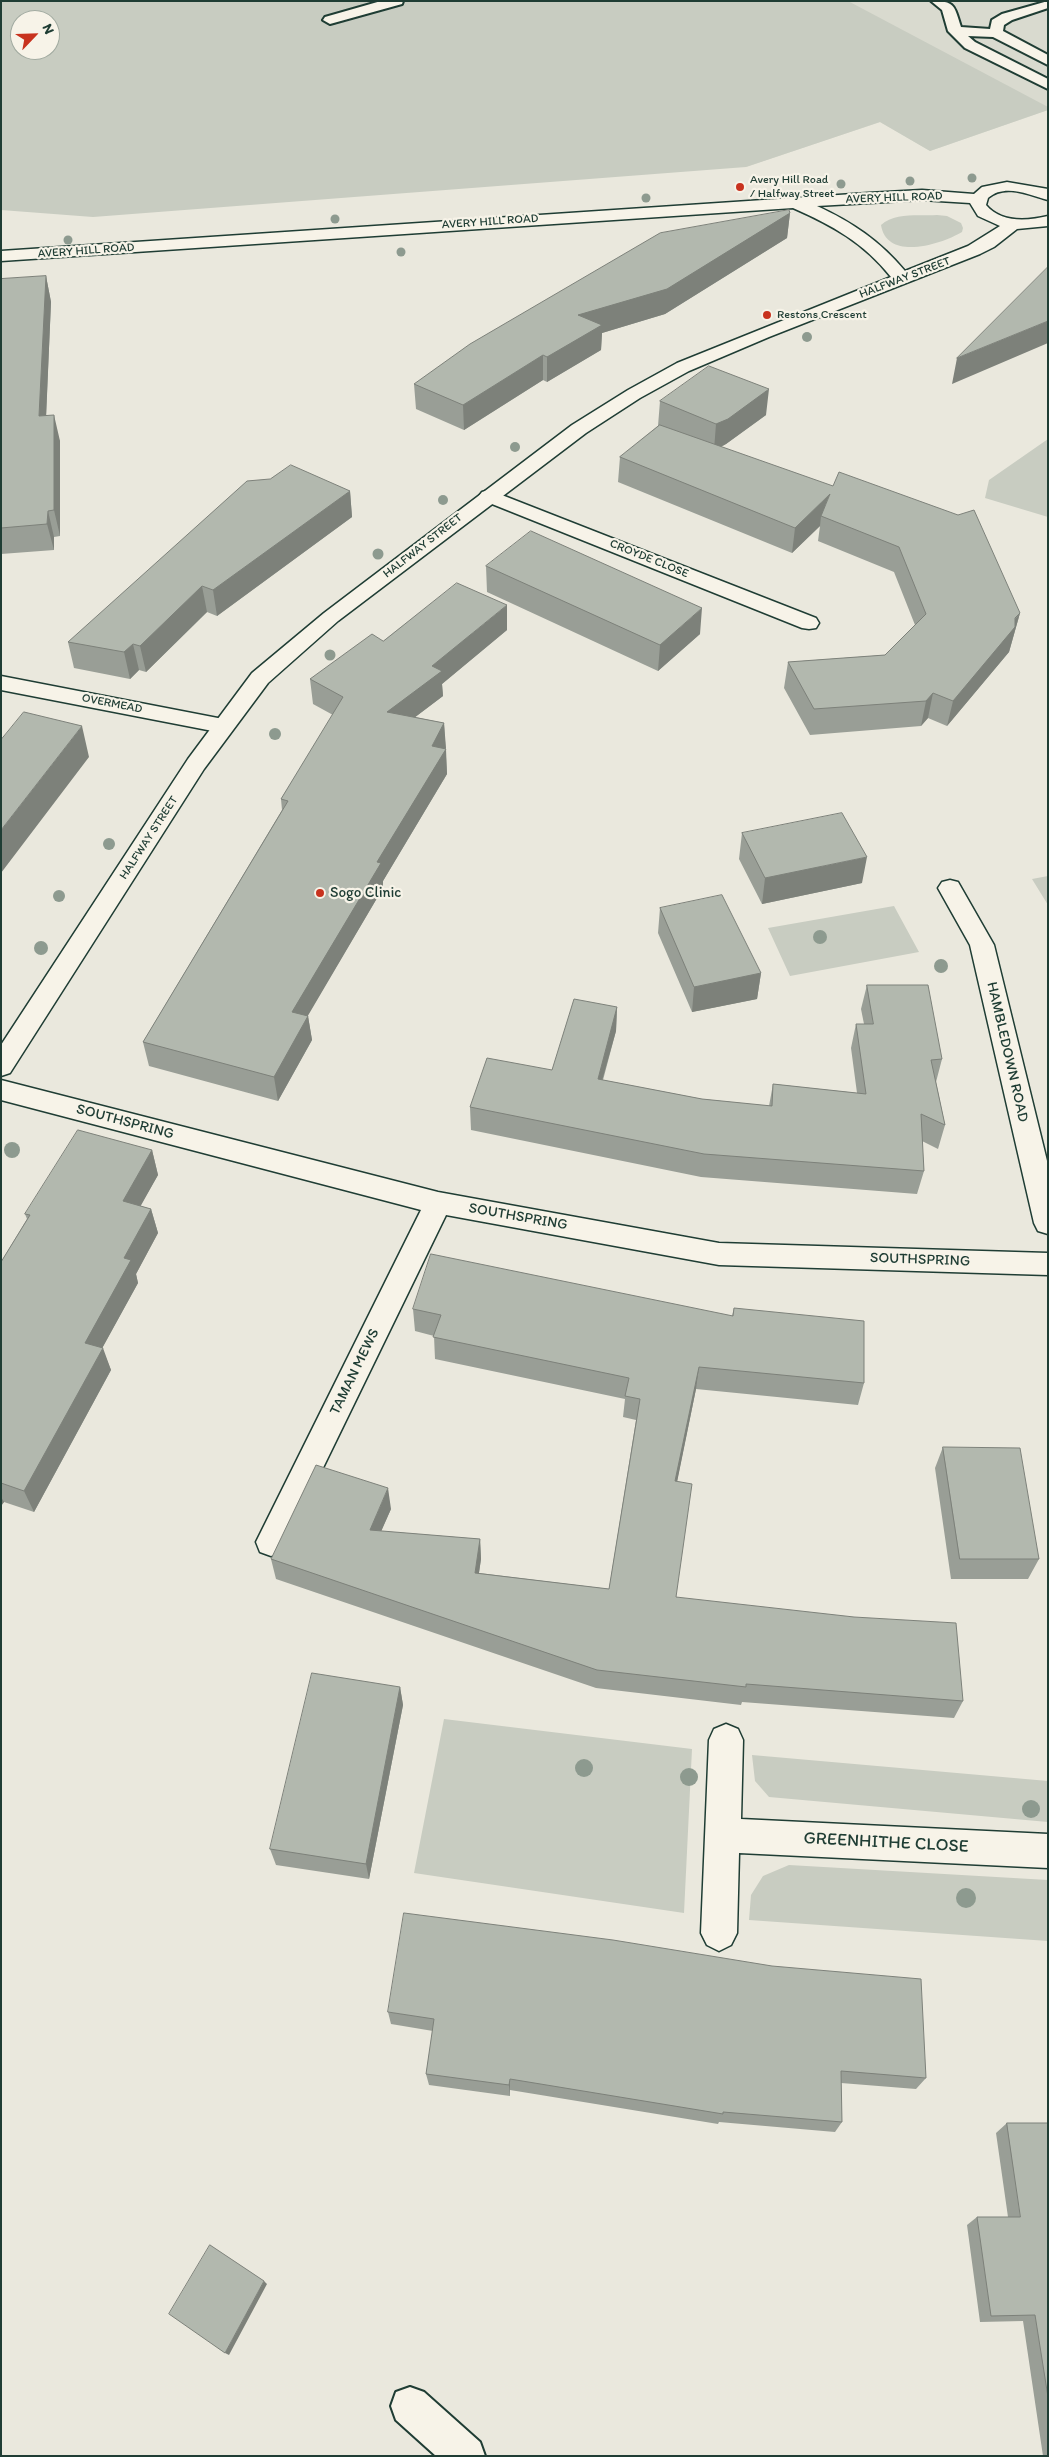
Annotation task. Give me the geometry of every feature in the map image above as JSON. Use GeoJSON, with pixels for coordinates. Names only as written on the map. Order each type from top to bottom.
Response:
{"type":"FeatureCollection","features":[{"type":"Feature","properties":{"kind":"street"},"geometry":{"type":"LineString","coordinates":[[1048,195],[1028,188],[1002,187],[992,189],[978,199],[978,205],[982,211],[989,216],[1013,224],[1037,224],[1048,221]]}},
{"type":"Feature","properties":{"kind":"street","name":"AVERY HILL ROAD"},"geometry":{"type":"LineString","coordinates":[[1,256],[794,202],[922,195],[978,199]]}},
{"type":"Feature","properties":{"kind":"street"},"geometry":{"type":"LineString","coordinates":[[794,202],[860,235],[884,255],[902,280]]}},
{"type":"Feature","properties":{"kind":"street","name":"HALFWAY STREET"},"geometry":{"type":"LineString","coordinates":[[1,1066],[196,764],[223,726],[260,678],[332,617],[579,429],[634,394],[683,367],[780,326],[902,280],[988,243],[1013,224]]}},
{"type":"Feature","properties":{"kind":"street","name":"CROYDE CLOSE"},"geometry":{"type":"LineString","coordinates":[[489,496],[809,623]]}},
{"type":"Feature","properties":{"kind":"street","name":"OVERMEAD"},"geometry":{"type":"LineString","coordinates":[[1,683],[223,726]]}},
{"type":"Feature","properties":{"kind":"street","name":"HAMBLEDOWN ROAD"},"geometry":{"type":"LineString","coordinates":[[950,888],[982,945],[1048,1222]]}},
{"type":"Feature","properties":{"kind":"street","name":"SOUTHSPRING"},"geometry":{"type":"LineString","coordinates":[[1,1090],[438,1203],[720,1254],[1048,1264]]}},
{"type":"Feature","properties":{"kind":"street","name":"TAMAN MEWS"},"geometry":{"type":"LineString","coordinates":[[271,1542],[438,1203]]}},
{"type":"Feature","properties":{"kind":"street"},"geometry":{"type":"LineString","coordinates":[[720,1933],[726,1740]]}},
{"type":"Feature","properties":{"kind":"street","name":"GREENHITHE CLOSE"},"geometry":{"type":"LineString","coordinates":[[724,1834],[1048,1851]]}},
{"type":"Feature","properties":{"kind":"lane"},"geometry":{"type":"LineString","coordinates":[[330,20],[397,1]]}},
{"type":"Feature","properties":{"kind":"lane"},"geometry":{"type":"LineString","coordinates":[[937,1],[948,8],[955,32],[970,45],[1048,85]]}},
{"type":"Feature","properties":{"kind":"lane"},"geometry":{"type":"LineString","coordinates":[[996,33],[997,23],[1007,16],[1048,4]]}},
{"type":"Feature","properties":{"kind":"lane"},"geometry":{"type":"LineString","coordinates":[[955,32],[996,33],[1048,61]]}},
{"type":"Feature","properties":{"kind":"lane"},"geometry":{"type":"LineString","coordinates":[[410,2406],[466,2456]]}},
{"type":"Feature","properties":{"kind":"shaded area"},"geometry":{"type":"Polygon","coordinates":[[[1,1],[848,1],[1048,107],[1048,110],[930,151],[880,122],[746,167],[93,217],[1,210],[1,1]]]}},
{"type":"Feature","properties":{"kind":"shaded area"},"geometry":{"type":"Polygon","coordinates":[[[848,1],[1048,1],[1048,110],[930,151],[880,122],[746,167],[858,8],[848,1]]]}},
{"type":"Feature","properties":{"kind":"shaded area"},"geometry":{"type":"Polygon","coordinates":[[[900,216],[947,216],[961,223],[962,232],[929,245],[904,247],[893,243],[885,236],[881,225],[900,216]]]}},
{"type":"Feature","properties":{"kind":"shaded area"},"geometry":{"type":"Polygon","coordinates":[[[1048,439],[1048,517],[985,498],[989,480],[1048,439]]]}},
{"type":"Feature","properties":{"kind":"shaded area"},"geometry":{"type":"Polygon","coordinates":[[[1048,876],[1048,905],[1032,879],[1048,876]]]}},
{"type":"Feature","properties":{"kind":"shaded area"},"geometry":{"type":"Polygon","coordinates":[[[894,906],[919,952],[790,976],[768,928],[894,906]]]}},
{"type":"Feature","properties":{"kind":"shaded area"},"geometry":{"type":"Polygon","coordinates":[[[444,1719],[692,1749],[684,1913],[414,1873],[444,1719]]]}},
{"type":"Feature","properties":{"kind":"shaded area"},"geometry":{"type":"Polygon","coordinates":[[[752,1755],[1048,1781],[1048,1822],[769,1797],[755,1781],[752,1755]]]}},
{"type":"Feature","properties":{"kind":"shaded area"},"geometry":{"type":"Polygon","coordinates":[[[789,1865],[1048,1880],[1048,1941],[749,1920],[751,1895],[763,1876],[789,1865]]]}},
{"type":"Feature","properties":{"kind":"building"},"geometry":{"type":"Polygon","coordinates":[[[789,210],[790,213],[667,289],[578,315],[602,325],[547,357],[543,355],[463,405],[414,384],[470,344],[660,233],[789,210]]]}},
{"type":"Feature","properties":{"kind":"building"},"geometry":{"type":"Polygon","coordinates":[[[1048,267],[1048,321],[957,358],[1048,267]]]}},
{"type":"Feature","properties":{"kind":"building"},"geometry":{"type":"Polygon","coordinates":[[[46,276],[39,416],[54,415],[54,510],[48,511],[47,524],[1,528],[1,279],[46,276]]]}},
{"type":"Feature","properties":{"kind":"building"},"geometry":{"type":"Polygon","coordinates":[[[709,366],[769,389],[728,419],[716,424],[660,401],[709,366]]]}},
{"type":"Feature","properties":{"kind":"building"},"geometry":{"type":"Polygon","coordinates":[[[660,425],[833,486],[839,472],[958,515],[974,510],[1020,613],[1015,618],[1015,627],[953,701],[933,693],[926,701],[814,709],[788,662],[885,655],[926,614],[899,547],[821,516],[830,494],[795,528],[620,457],[660,425]]]}},
{"type":"Feature","properties":{"kind":"building"},"geometry":{"type":"Polygon","coordinates":[[[291,465],[350,491],[213,590],[202,586],[140,646],[133,644],[124,652],[68,642],[247,481],[270,479],[291,465]]]}},
{"type":"Feature","properties":{"kind":"building"},"geometry":{"type":"Polygon","coordinates":[[[531,531],[702,608],[660,645],[486,566],[531,531]]]}},
{"type":"Feature","properties":{"kind":"building"},"geometry":{"type":"Polygon","coordinates":[[[457,583],[507,605],[432,666],[442,671],[387,712],[444,723],[432,746],[446,749],[377,862],[381,863],[292,1012],[308,1016],[274,1077],[143,1042],[288,801],[281,799],[343,697],[310,679],[372,634],[383,641],[457,583]]]}},
{"type":"Feature","properties":{"kind":"building"},"geometry":{"type":"Polygon","coordinates":[[[24,712],[82,726],[1,830],[1,740],[24,712]]]}},
{"type":"Feature","properties":{"kind":"building"},"geometry":{"type":"Polygon","coordinates":[[[842,813],[867,857],[765,878],[742,833],[842,813]]]}},
{"type":"Feature","properties":{"kind":"building"},"geometry":{"type":"Polygon","coordinates":[[[722,895],[761,973],[694,987],[660,908],[722,895]]]}},
{"type":"Feature","properties":{"kind":"building"},"geometry":{"type":"Polygon","coordinates":[[[867,985],[928,985],[942,1059],[931,1060],[945,1125],[921,1114],[924,1171],[704,1154],[470,1107],[487,1058],[552,1070],[574,999],[617,1007],[598,1079],[702,1099],[772,1106],[773,1084],[866,1094],[856,1024],[873,1024],[867,985]]]}},
{"type":"Feature","properties":{"kind":"building"},"geometry":{"type":"Polygon","coordinates":[[[78,1130],[152,1150],[123,1201],[151,1209],[124,1258],[131,1260],[85,1343],[103,1348],[24,1491],[1,1483],[1,1262],[30,1215],[25,1214],[78,1130]]]}},
{"type":"Feature","properties":{"kind":"building"},"geometry":{"type":"Polygon","coordinates":[[[431,1254],[733,1316],[734,1308],[864,1321],[864,1383],[699,1367],[675,1481],[692,1484],[676,1597],[854,1617],[956,1623],[963,1701],[746,1684],[746,1687],[597,1670],[271,1559],[316,1465],[388,1488],[370,1530],[480,1539],[475,1573],[609,1589],[640,1399],[625,1396],[629,1378],[433,1337],[441,1315],[413,1309],[431,1254]]]}},
{"type":"Feature","properties":{"kind":"building"},"geometry":{"type":"Polygon","coordinates":[[[943,1447],[1020,1448],[1039,1559],[960,1559],[943,1447]]]}},
{"type":"Feature","properties":{"kind":"building"},"geometry":{"type":"Polygon","coordinates":[[[312,1673],[400,1687],[366,1864],[270,1849],[312,1673]]]}},
{"type":"Feature","properties":{"kind":"building"},"geometry":{"type":"Polygon","coordinates":[[[404,1913],[613,1940],[772,1966],[921,1979],[926,2078],[841,2071],[842,2122],[723,2112],[723,2114],[510,2079],[509,2085],[426,2074],[434,2019],[388,2012],[404,1913]]]}},
{"type":"Feature","properties":{"kind":"building"},"geometry":{"type":"Polygon","coordinates":[[[1007,2123],[1048,2123],[1048,2397],[1035,2315],[991,2316],[977,2217],[1020,2217],[1007,2123]]]}},
{"type":"Feature","properties":{"kind":"building"},"geometry":{"type":"Polygon","coordinates":[[[210,2245],[264,2281],[225,2353],[169,2314],[210,2245]]]}},
{"type":"Feature","properties":{"kind":"place","name":"Avery Hill Road / Halfway Street"},"geometry":{"type":"Point","coordinates":[740,187]}},
{"type":"Feature","properties":{"kind":"place","name":"Restons Crescent"},"geometry":{"type":"Point","coordinates":[767,315]}},
{"type":"Feature","properties":{"kind":"place","name":"Sogo Clinic"},"geometry":{"type":"Point","coordinates":[320,893]}}]}
